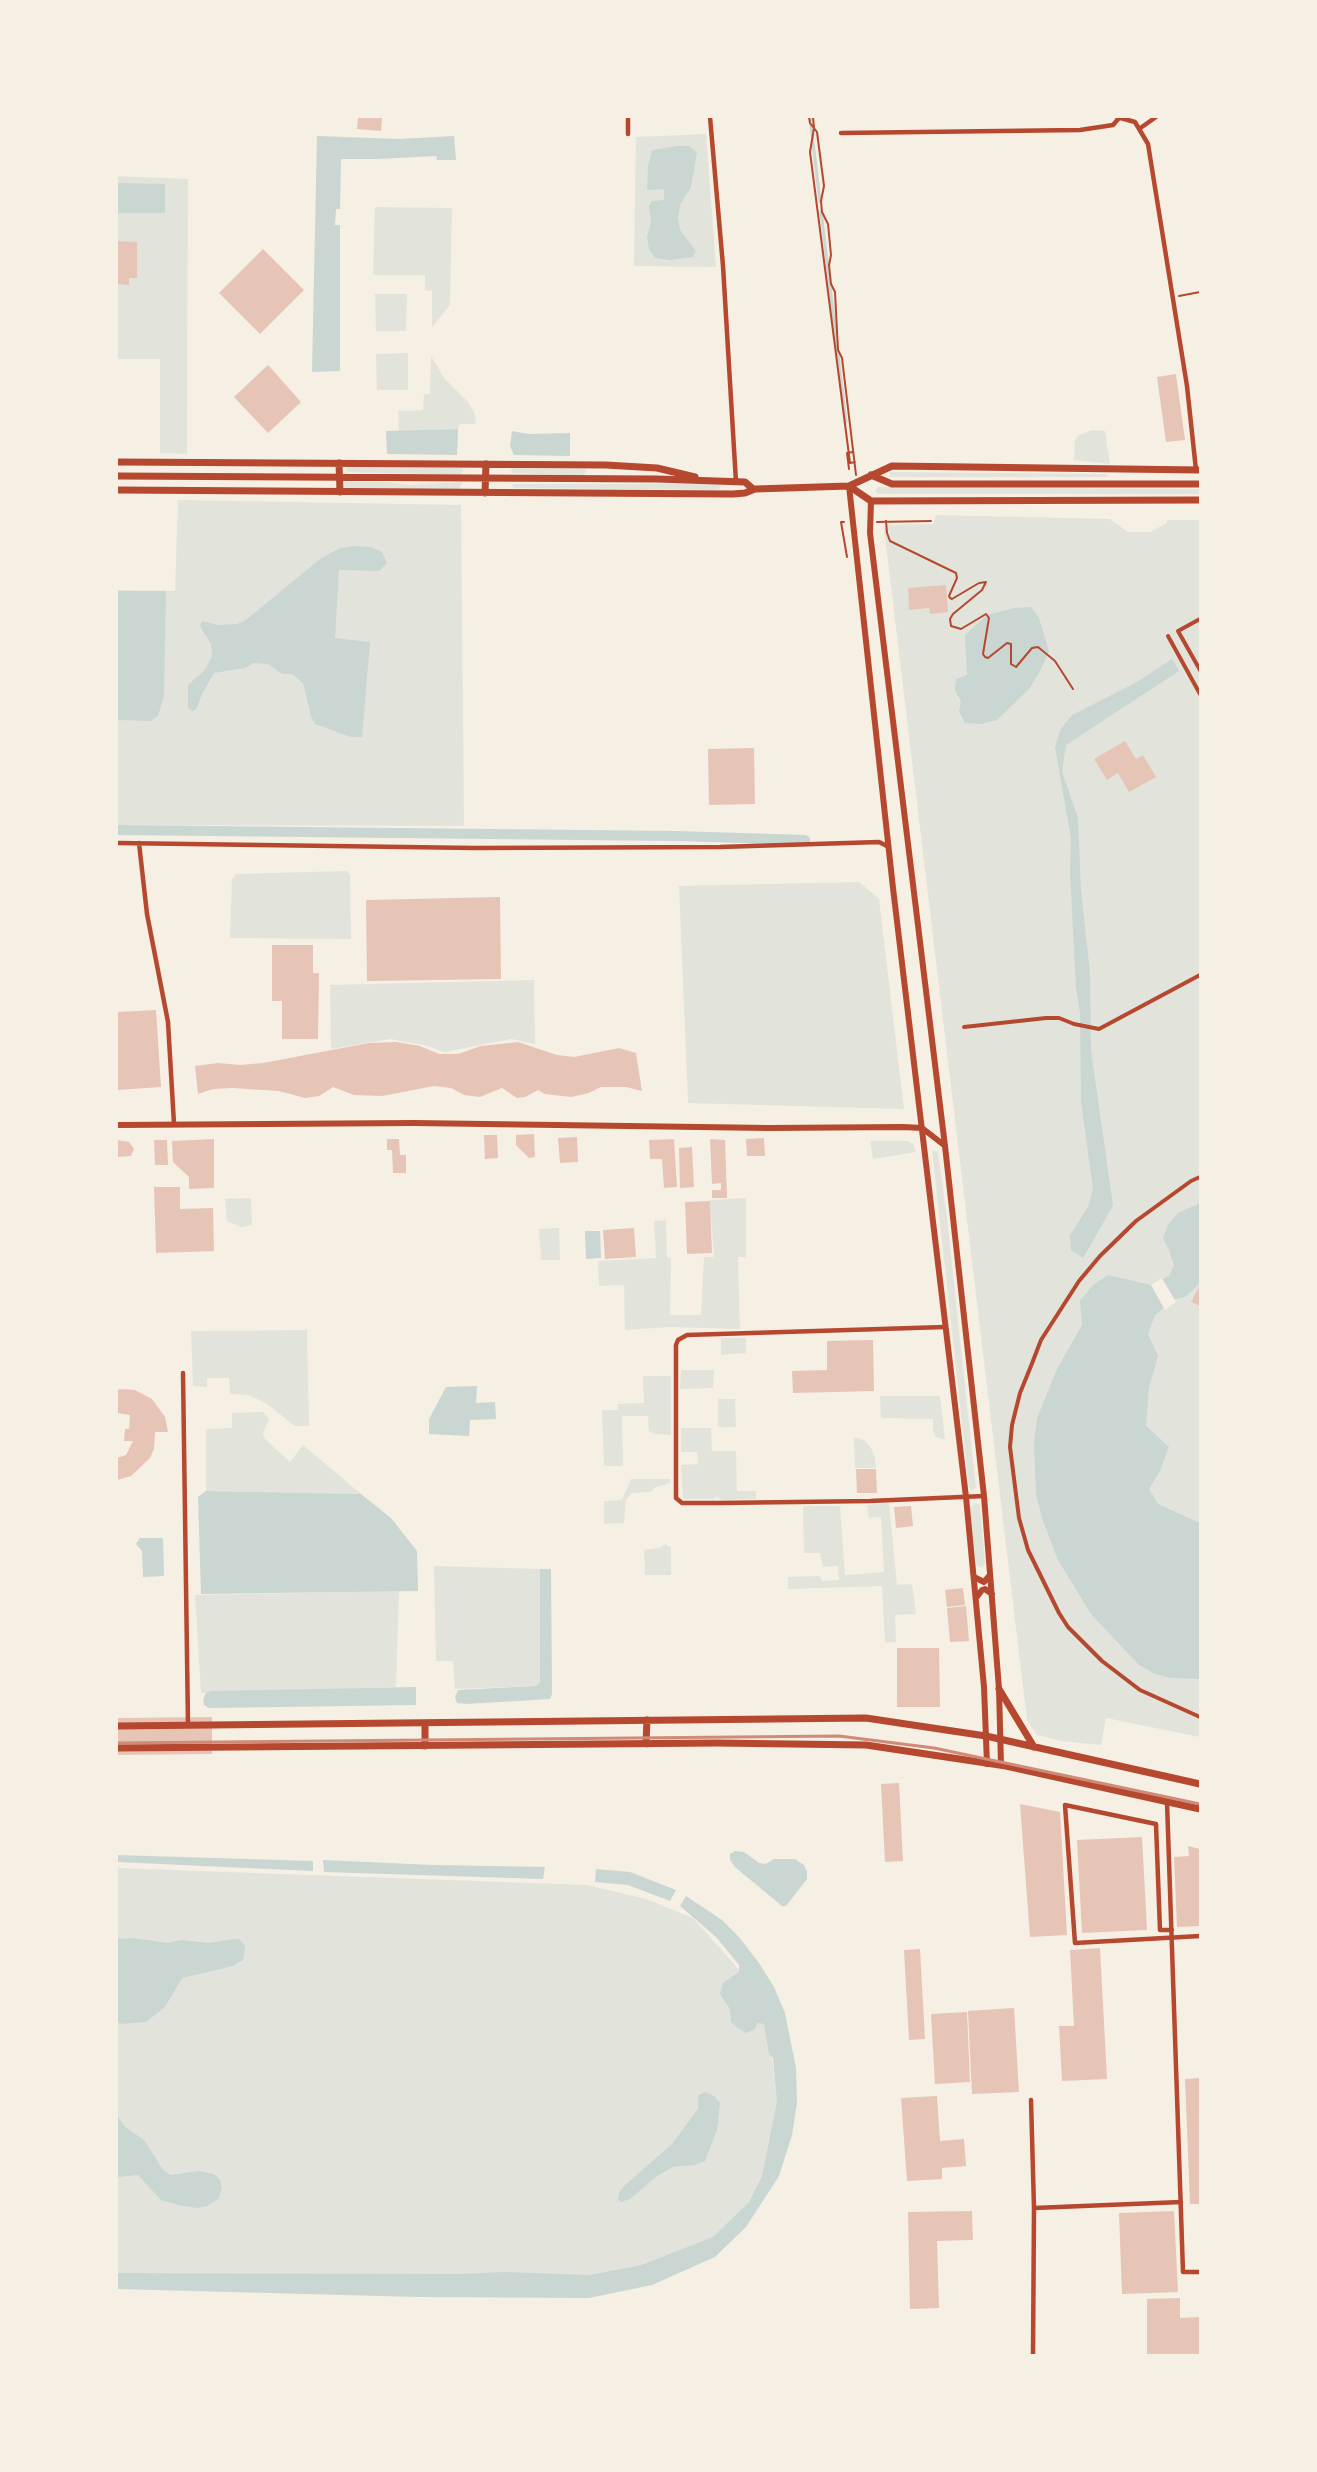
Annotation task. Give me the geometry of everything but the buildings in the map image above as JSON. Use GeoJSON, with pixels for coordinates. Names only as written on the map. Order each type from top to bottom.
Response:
{"type":"FeatureCollection","features":[{"type":"Feature","properties":{"kind":"main road"},"geometry":{"type":"LineString","coordinates":[[117,462],[601,465],[657,468],[709,481]]}},
{"type":"Feature","properties":{"kind":"main road"},"geometry":{"type":"LineString","coordinates":[[187,462],[210,476]]}},
{"type":"Feature","properties":{"kind":"main road"},"geometry":{"type":"LineString","coordinates":[[339,463],[340,492]]}},
{"type":"Feature","properties":{"kind":"main road"},"geometry":{"type":"LineString","coordinates":[[485,493],[486,464]]}},
{"type":"Feature","properties":{"kind":"main road"},"geometry":{"type":"LineString","coordinates":[[600,479],[601,465]]}},
{"type":"Feature","properties":{"kind":"main road"},"geometry":{"type":"LineString","coordinates":[[117,490],[733,494],[745,493],[753,489],[849,486],[892,466],[1198,470]]}},
{"type":"Feature","properties":{"kind":"main road"},"geometry":{"type":"LineString","coordinates":[[1133,469],[1134,484]]}},
{"type":"Feature","properties":{"kind":"main road"},"geometry":{"type":"LineString","coordinates":[[871,475],[892,484],[1200,484]]}},
{"type":"Feature","properties":{"kind":"main road"},"geometry":{"type":"LineString","coordinates":[[117,476],[709,481],[745,483],[753,489]]}},
{"type":"Feature","properties":{"kind":"main road"},"geometry":{"type":"LineString","coordinates":[[849,486],[871,501],[1200,500]]}},
{"type":"Feature","properties":{"kind":"main road"},"geometry":{"type":"LineString","coordinates":[[999,1689],[1034,1747]]}},
{"type":"Feature","properties":{"kind":"main road"},"geometry":{"type":"LineString","coordinates":[[117,1726],[866,1718],[986,1736],[1200,1784]]}},
{"type":"Feature","properties":{"kind":"main road"},"geometry":{"type":"LineString","coordinates":[[646,1744],[647,1720]]}},
{"type":"Feature","properties":{"kind":"main road"},"geometry":{"type":"LineString","coordinates":[[425,1723],[425,1746]]}},
{"type":"Feature","properties":{"kind":"main road"},"geometry":{"type":"LineString","coordinates":[[117,1748],[646,1744],[866,1745],[1001,1766],[1200,1809]]}},
{"type":"Feature","properties":{"kind":"street"},"geometry":{"type":"LineString","coordinates":[[628,117],[628,134]]}},
{"type":"Feature","properties":{"kind":"street"},"geometry":{"type":"LineString","coordinates":[[711,117],[736,482]]}},
{"type":"Feature","properties":{"kind":"street"},"geometry":{"type":"LineString","coordinates":[[841,133],[1080,130],[1113,125],[1118,117],[1131,120],[1148,144],[1174,297],[1198,470]]}},
{"type":"Feature","properties":{"kind":"street"},"geometry":{"type":"LineString","coordinates":[[1139,129],[1156,117]]}},
{"type":"Feature","properties":{"kind":"street"},"geometry":{"type":"LineString","coordinates":[[849,486],[966,1497],[984,1687],[987,1764]]}},
{"type":"Feature","properties":{"kind":"street"},"geometry":{"type":"LineString","coordinates":[[871,501],[870,533],[945,1146],[984,1496],[999,1689],[1001,1766]]}},
{"type":"Feature","properties":{"kind":"street"},"geometry":{"type":"LineString","coordinates":[[1200,619],[1178,631],[1200,670]]}},
{"type":"Feature","properties":{"kind":"street"},"geometry":{"type":"LineString","coordinates":[[1168,636],[1200,694]]}},
{"type":"Feature","properties":{"kind":"street"},"geometry":{"type":"LineString","coordinates":[[117,843],[486,848],[732,847],[879,842],[889,847]]}},
{"type":"Feature","properties":{"kind":"street"},"geometry":{"type":"LineString","coordinates":[[139,843],[147,914],[168,1022],[174,1124]]}},
{"type":"Feature","properties":{"kind":"street"},"geometry":{"type":"LineString","coordinates":[[963,1028],[1046,1018],[1059,1018],[1094,1029],[1105,1027],[1200,975]]}},
{"type":"Feature","properties":{"kind":"street"},"geometry":{"type":"LineString","coordinates":[[117,1125],[414,1123],[922,1128],[945,1146]]}},
{"type":"Feature","properties":{"kind":"street"},"geometry":{"type":"LineString","coordinates":[[1200,1177],[1191,1181],[1136,1221],[1078,1281],[1041,1340],[1030,1366],[1017,1404],[1010,1447],[1019,1518],[1028,1550],[1068,1627],[1102,1661],[1140,1690],[1200,1717]]}},
{"type":"Feature","properties":{"kind":"street"},"geometry":{"type":"LineString","coordinates":[[945,1327],[684,1336],[678,1340],[676,1345],[676,1494],[682,1503],[859,1502],[984,1496]]}},
{"type":"Feature","properties":{"kind":"street"},"geometry":{"type":"LineString","coordinates":[[183,1374],[188,1725]]}},
{"type":"Feature","properties":{"kind":"street"},"geometry":{"type":"LineString","coordinates":[[974,1577],[984,1582],[991,1574]]}},
{"type":"Feature","properties":{"kind":"street"},"geometry":{"type":"LineString","coordinates":[[976,1599],[985,1589],[992,1594]]}},
{"type":"Feature","properties":{"kind":"street"},"geometry":{"type":"LineString","coordinates":[[1167,1802],[1184,2272],[1200,2272]]}},
{"type":"Feature","properties":{"kind":"street"},"geometry":{"type":"LineString","coordinates":[[1172,1930],[1160,1930],[1156,1824],[1065,1805],[1076,1943],[1200,1936]]}},
{"type":"Feature","properties":{"kind":"street"},"geometry":{"type":"LineString","coordinates":[[1031,2100],[1034,2208],[1033,2355]]}},
{"type":"Feature","properties":{"kind":"street"},"geometry":{"type":"LineString","coordinates":[[1034,2208],[1181,2202]]}},
{"type":"Feature","properties":{"kind":"path"},"geometry":{"type":"LineString","coordinates":[[811,117],[817,132],[824,186],[821,201],[822,212],[828,224],[831,255],[829,265],[831,284],[835,292],[838,350],[842,358],[855,462],[850,463],[810,152],[814,128]]}},
{"type":"Feature","properties":{"kind":"path"},"geometry":{"type":"LineString","coordinates":[[1174,297],[1200,292]]}},
{"type":"Feature","properties":{"kind":"path"},"geometry":{"type":"LineString","coordinates":[[849,469],[847,453],[853,452]]}},
{"type":"Feature","properties":{"kind":"path"},"geometry":{"type":"LineString","coordinates":[[897,521],[931,521]]}},
{"type":"Feature","properties":{"kind":"path"},"geometry":{"type":"LineString","coordinates":[[841,522],[845,552],[848,557]]}},
{"type":"Feature","properties":{"kind":"path"},"geometry":{"type":"LineString","coordinates":[[886,522],[890,541],[956,573],[957,578],[950,598],[952,599],[979,583],[986,582],[982,590],[950,619],[951,626],[961,629],[986,614],[989,618],[983,654],[985,657],[988,658],[1007,644],[1011,644],[1013,667],[1035,647],[1055,661],[1073,689]]}},
{"type":"Feature","properties":{"kind":"shaded area"},"geometry":{"type":"Polygon","coordinates":[[[706,134],[716,267],[634,266],[636,137],[706,134]]]}},
{"type":"Feature","properties":{"kind":"shaded area"},"geometry":{"type":"Polygon","coordinates":[[[317,136],[399,139],[454,136],[456,160],[437,160],[436,156],[341,159],[340,209],[336,209],[335,225],[340,225],[340,371],[312,372],[317,136]]]}},
{"type":"Feature","properties":{"kind":"shaded area"},"geometry":{"type":"Polygon","coordinates":[[[689,146],[697,153],[691,187],[680,205],[678,218],[680,230],[696,251],[693,257],[670,260],[655,258],[649,249],[647,237],[651,222],[649,206],[652,201],[664,200],[664,189],[647,190],[648,166],[652,150],[689,146]]]}},
{"type":"Feature","properties":{"kind":"shaded area"},"geometry":{"type":"Polygon","coordinates":[[[117,176],[188,179],[187,454],[160,453],[160,359],[117,359],[117,176]]]}},
{"type":"Feature","properties":{"kind":"shaded area"},"geometry":{"type":"Polygon","coordinates":[[[117,183],[165,184],[165,213],[117,213],[117,183]]]}},
{"type":"Feature","properties":{"kind":"shaded area"},"geometry":{"type":"Polygon","coordinates":[[[375,207],[452,208],[450,305],[432,327],[432,291],[425,290],[425,275],[373,275],[375,207]]]}},
{"type":"Feature","properties":{"kind":"shaded area"},"geometry":{"type":"Polygon","coordinates":[[[375,294],[407,294],[406,331],[376,331],[375,294]]]}},
{"type":"Feature","properties":{"kind":"shaded area"},"geometry":{"type":"Polygon","coordinates":[[[408,353],[408,390],[377,390],[376,354],[408,353]]]}},
{"type":"Feature","properties":{"kind":"shaded area"},"geometry":{"type":"Polygon","coordinates":[[[431,356],[444,378],[468,402],[475,414],[476,424],[459,424],[458,429],[399,431],[398,411],[423,410],[424,394],[430,394],[431,356]]]}},
{"type":"Feature","properties":{"kind":"shaded area"},"geometry":{"type":"Polygon","coordinates":[[[458,429],[457,455],[387,454],[386,431],[458,429]]]}},
{"type":"Feature","properties":{"kind":"shaded area"},"geometry":{"type":"Polygon","coordinates":[[[1092,430],[1105,431],[1110,464],[1074,460],[1075,440],[1079,435],[1092,430]]]}},
{"type":"Feature","properties":{"kind":"shaded area"},"geometry":{"type":"Polygon","coordinates":[[[512,431],[528,434],[570,433],[570,456],[514,455],[510,446],[512,431]]]}},
{"type":"Feature","properties":{"kind":"shaded area"},"geometry":{"type":"Polygon","coordinates":[[[346,467],[462,468],[464,471],[460,475],[347,472],[346,467]]]}},
{"type":"Feature","properties":{"kind":"shaded area"},"geometry":{"type":"Polygon","coordinates":[[[512,468],[586,469],[586,472],[582,476],[511,473],[512,468]]]}},
{"type":"Feature","properties":{"kind":"shaded area"},"geometry":{"type":"Polygon","coordinates":[[[890,472],[1105,474],[1109,477],[890,477],[890,472]]]}},
{"type":"Feature","properties":{"kind":"shaded area"},"geometry":{"type":"Polygon","coordinates":[[[390,482],[409,485],[463,482],[459,489],[345,488],[344,483],[390,482]]]}},
{"type":"Feature","properties":{"kind":"shaded area"},"geometry":{"type":"Polygon","coordinates":[[[512,484],[721,484],[719,490],[513,488],[512,484]]]}},
{"type":"Feature","properties":{"kind":"shaded area"},"geometry":{"type":"Polygon","coordinates":[[[878,487],[1200,489],[1200,494],[880,494],[875,492],[878,487]]]}},
{"type":"Feature","properties":{"kind":"shaded area"},"geometry":{"type":"Polygon","coordinates":[[[178,500],[461,505],[464,826],[117,825],[117,590],[175,591],[178,500]]]}},
{"type":"Feature","properties":{"kind":"shaded area"},"geometry":{"type":"Polygon","coordinates":[[[936,515],[1110,519],[1128,532],[1150,532],[1167,523],[1167,520],[1200,520],[1200,1737],[1106,1718],[1101,1745],[1061,1741],[1037,1735],[1027,1720],[884,528],[888,525],[933,524],[936,515]]]}},
{"type":"Feature","properties":{"kind":"shaded area"},"geometry":{"type":"Polygon","coordinates":[[[371,547],[382,552],[387,563],[379,571],[339,570],[335,638],[370,642],[362,737],[351,737],[315,724],[303,683],[292,674],[282,674],[268,664],[254,663],[245,668],[214,673],[196,710],[192,711],[188,708],[188,685],[205,670],[212,656],[211,644],[200,626],[202,621],[219,625],[237,624],[246,620],[320,559],[340,548],[371,547]]]}},
{"type":"Feature","properties":{"kind":"shaded area"},"geometry":{"type":"Polygon","coordinates":[[[117,591],[166,591],[164,696],[158,716],[150,721],[117,720],[117,591]]]}},
{"type":"Feature","properties":{"kind":"shaded area"},"geometry":{"type":"Polygon","coordinates":[[[1031,607],[1039,618],[1049,651],[1040,671],[1030,688],[997,720],[981,724],[965,723],[959,711],[961,701],[955,690],[956,679],[967,675],[965,635],[987,615],[1014,608],[1031,607]]]}},
{"type":"Feature","properties":{"kind":"shaded area"},"geometry":{"type":"Polygon","coordinates":[[[1172,659],[1179,671],[1066,745],[1062,772],[1078,818],[1081,890],[1090,973],[1091,1050],[1113,1206],[1083,1258],[1071,1250],[1070,1235],[1088,1207],[1093,1189],[1081,1102],[1080,1013],[1076,988],[1070,873],[1071,839],[1055,747],[1060,730],[1072,715],[1137,682],[1172,659]]]}},
{"type":"Feature","properties":{"kind":"shaded area"},"geometry":{"type":"Polygon","coordinates":[[[346,871],[350,874],[351,939],[230,938],[232,879],[236,874],[346,871]]]}},
{"type":"Feature","properties":{"kind":"shaded area"},"geometry":{"type":"Polygon","coordinates":[[[859,882],[879,899],[904,1109],[688,1103],[679,886],[859,882]]]}},
{"type":"Feature","properties":{"kind":"shaded area"},"geometry":{"type":"Polygon","coordinates":[[[534,980],[535,1044],[511,1039],[445,1052],[424,1045],[390,1039],[331,1049],[330,985],[534,980]]]}},
{"type":"Feature","properties":{"kind":"shaded area"},"geometry":{"type":"Polygon","coordinates":[[[870,1141],[908,1141],[914,1145],[916,1152],[873,1159],[870,1141]]]}},
{"type":"Feature","properties":{"kind":"shaded area"},"geometry":{"type":"Polygon","coordinates":[[[932,1150],[938,1152],[947,1218],[976,1488],[972,1490],[969,1487],[932,1150]]]}},
{"type":"Feature","properties":{"kind":"shaded area"},"geometry":{"type":"Polygon","coordinates":[[[251,1198],[252,1225],[241,1227],[227,1221],[225,1199],[251,1198]]]}},
{"type":"Feature","properties":{"kind":"shaded area"},"geometry":{"type":"Polygon","coordinates":[[[746,1198],[746,1257],[738,1257],[740,1329],[670,1327],[625,1330],[624,1285],[599,1286],[598,1261],[656,1258],[654,1221],[666,1220],[667,1257],[671,1258],[670,1315],[701,1315],[704,1257],[714,1257],[710,1200],[746,1198]]]}},
{"type":"Feature","properties":{"kind":"shaded area"},"geometry":{"type":"Polygon","coordinates":[[[1200,1203],[1200,1283],[1185,1297],[1175,1299],[1155,1315],[1148,1334],[1158,1356],[1149,1387],[1146,1426],[1169,1447],[1160,1471],[1149,1489],[1158,1504],[1200,1523],[1200,1679],[1170,1678],[1155,1674],[1138,1664],[1091,1614],[1058,1560],[1042,1518],[1036,1494],[1034,1443],[1037,1418],[1057,1369],[1082,1325],[1080,1301],[1093,1285],[1108,1275],[1151,1285],[1169,1276],[1174,1265],[1163,1238],[1168,1225],[1178,1213],[1200,1203]]]}},
{"type":"Feature","properties":{"kind":"shaded area"},"geometry":{"type":"Polygon","coordinates":[[[559,1228],[560,1260],[541,1260],[539,1229],[559,1228]]]}},
{"type":"Feature","properties":{"kind":"shaded area"},"geometry":{"type":"Polygon","coordinates":[[[585,1231],[600,1231],[601,1258],[586,1259],[585,1231]]]}},
{"type":"Feature","properties":{"kind":"shaded area"},"geometry":{"type":"Polygon","coordinates":[[[307,1330],[309,1426],[295,1426],[267,1404],[249,1395],[230,1394],[229,1378],[207,1378],[207,1387],[193,1386],[191,1331],[307,1330]]]}},
{"type":"Feature","properties":{"kind":"shaded area"},"geometry":{"type":"Polygon","coordinates":[[[721,1338],[746,1338],[746,1353],[721,1355],[721,1338]]]}},
{"type":"Feature","properties":{"kind":"shaded area"},"geometry":{"type":"Polygon","coordinates":[[[681,1370],[714,1370],[713,1388],[680,1389],[681,1370]]]}},
{"type":"Feature","properties":{"kind":"shaded area"},"geometry":{"type":"Polygon","coordinates":[[[643,1376],[671,1376],[671,1435],[654,1434],[649,1431],[648,1416],[622,1416],[623,1466],[604,1466],[602,1410],[618,1410],[618,1404],[644,1403],[643,1376]]]}},
{"type":"Feature","properties":{"kind":"shaded area"},"geometry":{"type":"Polygon","coordinates":[[[477,1386],[476,1403],[495,1402],[496,1419],[470,1420],[469,1436],[429,1434],[429,1419],[446,1387],[477,1386]]]}},
{"type":"Feature","properties":{"kind":"shaded area"},"geometry":{"type":"Polygon","coordinates":[[[880,1396],[940,1396],[945,1440],[936,1437],[933,1431],[933,1419],[881,1418],[880,1396]]]}},
{"type":"Feature","properties":{"kind":"shaded area"},"geometry":{"type":"Polygon","coordinates":[[[718,1399],[735,1399],[736,1427],[718,1427],[718,1399]]]}},
{"type":"Feature","properties":{"kind":"shaded area"},"geometry":{"type":"Polygon","coordinates":[[[263,1412],[269,1419],[263,1433],[264,1438],[290,1462],[303,1445],[361,1494],[206,1491],[206,1429],[232,1428],[232,1413],[263,1412]]]}},
{"type":"Feature","properties":{"kind":"shaded area"},"geometry":{"type":"Polygon","coordinates":[[[681,1428],[711,1428],[712,1451],[736,1451],[737,1491],[756,1491],[756,1499],[721,1500],[717,1496],[713,1499],[683,1499],[681,1465],[698,1464],[697,1452],[681,1452],[681,1428]]]}},
{"type":"Feature","properties":{"kind":"shaded area"},"geometry":{"type":"Polygon","coordinates":[[[854,1437],[864,1440],[871,1448],[876,1468],[855,1468],[854,1437]]]}},
{"type":"Feature","properties":{"kind":"shaded area"},"geometry":{"type":"Polygon","coordinates":[[[631,1479],[670,1479],[670,1483],[654,1488],[651,1492],[632,1493],[626,1500],[624,1523],[604,1524],[604,1501],[622,1500],[631,1479]]]}},
{"type":"Feature","properties":{"kind":"shaded area"},"geometry":{"type":"Polygon","coordinates":[[[206,1491],[361,1494],[391,1518],[417,1551],[418,1591],[201,1594],[198,1497],[206,1491]]]}},
{"type":"Feature","properties":{"kind":"shaded area"},"geometry":{"type":"Polygon","coordinates":[[[889,1503],[897,1585],[912,1584],[916,1614],[895,1615],[896,1642],[885,1643],[882,1586],[788,1589],[788,1577],[820,1576],[822,1581],[839,1580],[838,1566],[823,1567],[820,1553],[804,1553],[803,1506],[840,1506],[845,1575],[884,1572],[881,1517],[869,1518],[867,1505],[889,1503]]]}},
{"type":"Feature","properties":{"kind":"shaded area"},"geometry":{"type":"Polygon","coordinates":[[[975,1503],[980,1505],[985,1564],[981,1568],[976,1564],[970,1508],[975,1503]]]}},
{"type":"Feature","properties":{"kind":"shaded area"},"geometry":{"type":"Polygon","coordinates":[[[140,1538],[163,1538],[164,1576],[143,1577],[142,1551],[136,1544],[140,1538]]]}},
{"type":"Feature","properties":{"kind":"shaded area"},"geometry":{"type":"Polygon","coordinates":[[[665,1544],[671,1547],[671,1575],[645,1575],[644,1550],[659,1548],[665,1544]]]}},
{"type":"Feature","properties":{"kind":"shaded area"},"geometry":{"type":"Polygon","coordinates":[[[434,1566],[540,1569],[540,1682],[536,1686],[455,1689],[453,1661],[436,1661],[434,1566]]]}},
{"type":"Feature","properties":{"kind":"shaded area"},"geometry":{"type":"Polygon","coordinates":[[[540,1569],[551,1569],[552,1694],[550,1699],[457,1703],[455,1697],[458,1690],[536,1686],[540,1682],[540,1569]]]}},
{"type":"Feature","properties":{"kind":"shaded area"},"geometry":{"type":"Polygon","coordinates":[[[399,1591],[396,1687],[201,1693],[195,1595],[399,1591]]]}},
{"type":"Feature","properties":{"kind":"shaded area"},"geometry":{"type":"Polygon","coordinates":[[[416,1687],[416,1705],[209,1708],[204,1705],[203,1700],[206,1693],[212,1691],[416,1687]]]}},
{"type":"Feature","properties":{"kind":"shaded area"},"geometry":{"type":"Polygon","coordinates":[[[735,1851],[744,1852],[759,1863],[766,1864],[774,1859],[795,1859],[804,1865],[807,1879],[786,1906],[782,1906],[735,1867],[730,1860],[730,1854],[735,1851]]]}},
{"type":"Feature","properties":{"kind":"shaded area"},"geometry":{"type":"Polygon","coordinates":[[[117,1855],[313,1861],[313,1871],[117,1862],[117,1855]]]}},
{"type":"Feature","properties":{"kind":"shaded area"},"geometry":{"type":"Polygon","coordinates":[[[323,1860],[545,1867],[543,1879],[324,1872],[323,1860]]]}},
{"type":"Feature","properties":{"kind":"shaded area"},"geometry":{"type":"Polygon","coordinates":[[[117,1868],[587,1885],[646,1899],[693,1918],[741,1972],[767,2022],[778,2103],[762,2176],[749,2202],[714,2237],[641,2265],[589,2275],[117,2273],[117,1868]]]}},
{"type":"Feature","properties":{"kind":"shaded area"},"geometry":{"type":"Polygon","coordinates":[[[596,1869],[630,1872],[676,1890],[670,1901],[628,1885],[595,1882],[596,1869]]]}},
{"type":"Feature","properties":{"kind":"shaded area"},"geometry":{"type":"Polygon","coordinates":[[[686,1896],[722,1920],[759,1963],[774,1987],[785,2013],[796,2068],[797,2103],[792,2135],[779,2176],[746,2227],[715,2257],[652,2285],[589,2298],[419,2297],[117,2289],[117,2273],[459,2274],[505,2272],[589,2275],[641,2265],[713,2237],[749,2202],[762,2176],[777,2102],[773,2058],[769,2054],[764,2024],[758,2023],[754,2030],[746,2033],[739,2029],[731,2022],[730,2009],[720,1994],[723,1983],[739,1972],[739,1965],[716,1937],[680,1906],[686,1896]]]}},
{"type":"Feature","properties":{"kind":"shaded area"},"geometry":{"type":"Polygon","coordinates":[[[132,1938],[168,1943],[181,1940],[209,1943],[239,1939],[245,1946],[243,1960],[233,1966],[182,1978],[165,2007],[146,2022],[121,2024],[117,2022],[117,1939],[132,1938]]]}},
{"type":"Feature","properties":{"kind":"shaded area"},"geometry":{"type":"Polygon","coordinates":[[[705,2092],[714,2096],[720,2103],[717,2130],[705,2161],[695,2165],[673,2167],[657,2176],[630,2199],[621,2202],[618,2199],[619,2193],[624,2186],[672,2144],[698,2109],[698,2096],[705,2092]]]}},
{"type":"Feature","properties":{"kind":"shaded area"},"geometry":{"type":"Polygon","coordinates":[[[117,2115],[124,2126],[145,2141],[163,2170],[171,2175],[198,2171],[214,2174],[220,2180],[222,2189],[218,2199],[207,2206],[198,2208],[182,2206],[161,2200],[138,2175],[117,2177],[117,2115]]]}},
{"type":"Feature","properties":{"kind":"pier"},"geometry":{"type":"Polygon","coordinates":[[[1162,1278],[1176,1302],[1165,1310],[1151,1285],[1162,1278]]]}},
{"type":"Feature","properties":{"kind":"waterway"},"geometry":{"type":"LineString","coordinates":[[810,117],[820,202]]}},
{"type":"Feature","properties":{"kind":"waterway"},"geometry":{"type":"LineString","coordinates":[[821,211],[846,422]]}},
{"type":"Feature","properties":{"kind":"waterway"},"geometry":{"type":"LineString","coordinates":[[117,830],[677,836],[805,840]]}},
{"type":"Feature","properties":{"kind":"railway"},"geometry":{"type":"LineString","coordinates":[[117,1743],[839,1736],[934,1748],[1200,1804]]}}]}
